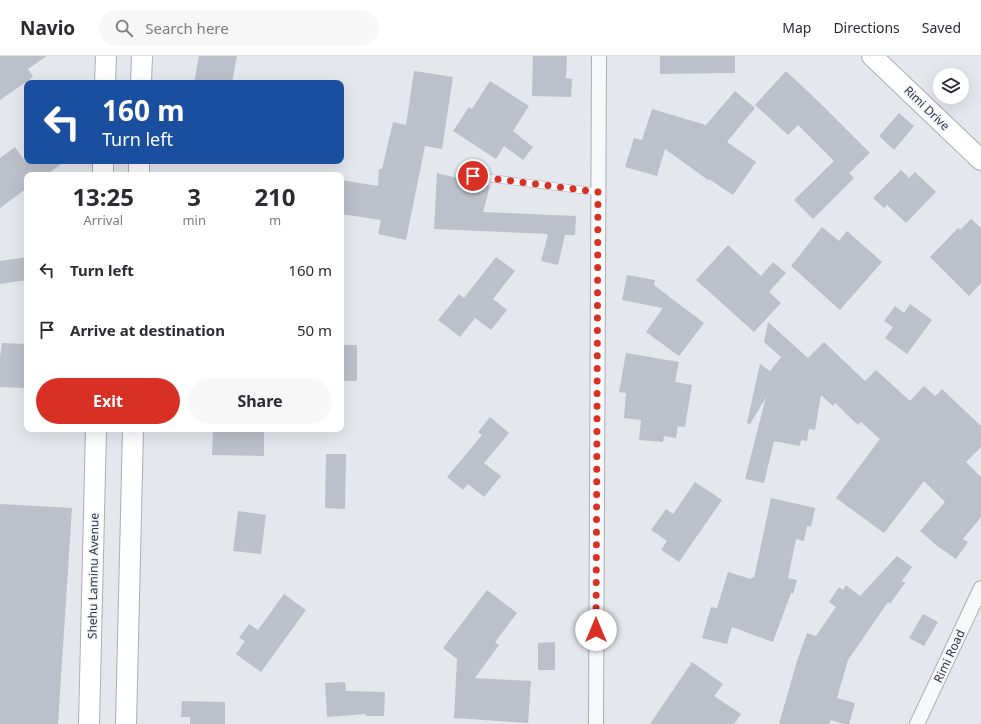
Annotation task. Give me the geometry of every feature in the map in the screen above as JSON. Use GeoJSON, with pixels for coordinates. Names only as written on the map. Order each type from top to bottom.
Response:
{"type":"FeatureCollection","features":[{"type":"Feature","properties":{"kind":"street"},"geometry":{"type":"LineString","coordinates":[[105,80],[106,56]]}},
{"type":"Feature","properties":{"kind":"street"},"geometry":{"type":"LineString","coordinates":[[141,80],[142,56]]}},
{"type":"Feature","properties":{"kind":"street"},"geometry":{"type":"LineString","coordinates":[[596,724],[599,56]]}},
{"type":"Feature","properties":{"kind":"street","name":"Rimi Drive"},"geometry":{"type":"LineString","coordinates":[[872,56],[981,160]]}},
{"type":"Feature","properties":{"kind":"street","name":"Shehu Laminu Avenue"},"geometry":{"type":"LineString","coordinates":[[89,724],[96,432]]}},
{"type":"Feature","properties":{"kind":"street"},"geometry":{"type":"LineString","coordinates":[[126,724],[133,432]]}},
{"type":"Feature","properties":{"kind":"street","name":"Rimi Road"},"geometry":{"type":"LineString","coordinates":[[917,724],[981,588]]}},
{"type":"Feature","properties":{"kind":"lane"},"geometry":{"type":"LineString","coordinates":[[473,176],[598,192]]}},
{"type":"Feature","properties":{"kind":"building"},"geometry":{"type":"Polygon","coordinates":[[[0,56],[47,56],[28,69],[33,77],[29,80],[24,80],[24,83],[0,100],[0,56]]]}},
{"type":"Feature","properties":{"kind":"building"},"geometry":{"type":"Polygon","coordinates":[[[199,56],[237,56],[233,80],[195,80],[199,56]]]}},
{"type":"Feature","properties":{"kind":"building"},"geometry":{"type":"Polygon","coordinates":[[[533,56],[567,56],[566,78],[572,79],[571,97],[532,96],[533,56]]]}},
{"type":"Feature","properties":{"kind":"building"},"geometry":{"type":"Polygon","coordinates":[[[660,56],[735,56],[735,73],[660,74],[660,56]]]}},
{"type":"Feature","properties":{"kind":"building"},"geometry":{"type":"Polygon","coordinates":[[[414,71],[453,77],[442,149],[425,146],[406,240],[378,234],[381,220],[344,214],[344,180],[378,186],[379,169],[382,169],[393,122],[406,125],[414,71]]]}},
{"type":"Feature","properties":{"kind":"building"},"geometry":{"type":"Polygon","coordinates":[[[786,71],[870,153],[849,173],[854,178],[813,219],[794,200],[834,161],[798,125],[788,135],[755,105],[786,71]]]}},
{"type":"Feature","properties":{"kind":"building"},"geometry":{"type":"Polygon","coordinates":[[[490,81],[529,106],[513,131],[533,147],[523,160],[504,146],[496,159],[453,131],[469,107],[472,109],[490,81]]]}},
{"type":"Feature","properties":{"kind":"building"},"geometry":{"type":"Polygon","coordinates":[[[735,91],[755,108],[727,142],[756,162],[733,195],[709,179],[708,180],[665,149],[657,176],[625,167],[634,138],[642,140],[652,109],[706,125],[735,91]]]}},
{"type":"Feature","properties":{"kind":"building"},"geometry":{"type":"Polygon","coordinates":[[[899,113],[914,126],[894,150],[879,136],[899,113]]]}},
{"type":"Feature","properties":{"kind":"building"},"geometry":{"type":"Polygon","coordinates":[[[15,147],[24,160],[24,164],[61,164],[50,172],[24,172],[24,190],[0,208],[0,158],[15,147]]]}},
{"type":"Feature","properties":{"kind":"building"},"geometry":{"type":"Polygon","coordinates":[[[901,170],[909,178],[915,172],[936,192],[906,223],[887,205],[884,208],[873,198],[901,170]]]}},
{"type":"Feature","properties":{"kind":"building"},"geometry":{"type":"Polygon","coordinates":[[[437,173],[490,186],[483,212],[576,216],[575,235],[565,235],[558,265],[541,261],[548,234],[434,229],[437,173]]]}},
{"type":"Feature","properties":{"kind":"building"},"geometry":{"type":"Polygon","coordinates":[[[971,219],[981,228],[981,283],[969,296],[930,257],[958,228],[960,230],[971,219]]]}},
{"type":"Feature","properties":{"kind":"building"},"geometry":{"type":"Polygon","coordinates":[[[822,227],[839,241],[847,231],[882,262],[840,310],[791,266],[822,227]]]}},
{"type":"Feature","properties":{"kind":"building"},"geometry":{"type":"Polygon","coordinates":[[[728,245],[761,276],[773,262],[786,273],[769,292],[781,303],[754,332],[696,280],[728,245]]]}},
{"type":"Feature","properties":{"kind":"building"},"geometry":{"type":"Polygon","coordinates":[[[24,257],[24,280],[0,284],[0,261],[24,257]]]}},
{"type":"Feature","properties":{"kind":"building"},"geometry":{"type":"Polygon","coordinates":[[[496,257],[515,271],[493,299],[507,310],[491,330],[475,318],[460,337],[438,320],[459,294],[464,298],[496,257]]]}},
{"type":"Feature","properties":{"kind":"building"},"geometry":{"type":"Polygon","coordinates":[[[627,275],[655,280],[654,285],[704,323],[679,356],[646,332],[663,308],[622,300],[627,275]]]}},
{"type":"Feature","properties":{"kind":"building"},"geometry":{"type":"Polygon","coordinates":[[[910,304],[932,320],[907,354],[885,338],[893,327],[884,321],[895,306],[904,313],[910,304]]]}},
{"type":"Feature","properties":{"kind":"building"},"geometry":{"type":"Polygon","coordinates":[[[768,322],[808,358],[824,342],[865,381],[876,370],[910,401],[924,386],[935,396],[942,389],[981,426],[981,447],[966,462],[981,477],[981,517],[963,539],[968,542],[956,559],[936,545],[920,531],[945,502],[924,481],[884,533],[836,498],[880,439],[861,422],[858,425],[835,403],[833,406],[821,395],[815,430],[809,429],[807,441],[801,440],[800,446],[774,441],[764,483],[745,479],[766,397],[750,424],[747,423],[760,364],[770,371],[781,357],[764,342],[768,322]]]}},
{"type":"Feature","properties":{"kind":"building"},"geometry":{"type":"Polygon","coordinates":[[[2,343],[24,344],[24,388],[0,387],[0,357],[2,343]]]}},
{"type":"Feature","properties":{"kind":"building"},"geometry":{"type":"Polygon","coordinates":[[[344,345],[357,345],[357,381],[344,381],[344,345]]]}},
{"type":"Feature","properties":{"kind":"building"},"geometry":{"type":"Polygon","coordinates":[[[626,353],[679,362],[675,382],[692,385],[685,427],[678,426],[676,438],[664,436],[663,442],[639,440],[641,420],[624,418],[626,393],[619,392],[626,353]]]}},
{"type":"Feature","properties":{"kind":"building"},"geometry":{"type":"Polygon","coordinates":[[[490,417],[509,433],[484,463],[501,476],[484,497],[468,484],[463,490],[447,477],[482,435],[478,432],[490,417]]]}},
{"type":"Feature","properties":{"kind":"building"},"geometry":{"type":"Polygon","coordinates":[[[213,432],[264,432],[264,456],[212,455],[213,432]]]}},
{"type":"Feature","properties":{"kind":"building"},"geometry":{"type":"Polygon","coordinates":[[[326,454],[346,454],[345,509],[325,508],[326,454]]]}},
{"type":"Feature","properties":{"kind":"building"},"geometry":{"type":"Polygon","coordinates":[[[695,482],[722,500],[679,562],[661,550],[667,541],[651,530],[666,509],[673,514],[695,482]]]}},
{"type":"Feature","properties":{"kind":"building"},"geometry":{"type":"Polygon","coordinates":[[[771,498],[815,508],[811,527],[807,526],[804,541],[796,539],[788,578],[797,580],[793,594],[791,593],[773,642],[732,627],[727,644],[702,638],[711,607],[717,608],[728,572],[751,579],[752,577],[754,578],[771,498]]]}},
{"type":"Feature","properties":{"kind":"building"},"geometry":{"type":"Polygon","coordinates":[[[0,504],[72,508],[58,724],[0,724],[0,504]]]}},
{"type":"Feature","properties":{"kind":"building"},"geometry":{"type":"Polygon","coordinates":[[[238,511],[266,515],[261,554],[233,551],[238,511]]]}},
{"type":"Feature","properties":{"kind":"building"},"geometry":{"type":"Polygon","coordinates":[[[897,556],[912,567],[902,581],[905,583],[890,604],[888,602],[848,660],[837,698],[855,703],[849,724],[831,720],[829,724],[779,724],[797,661],[807,633],[816,636],[836,607],[829,602],[839,587],[843,590],[846,585],[860,596],[897,556]]]}},
{"type":"Feature","properties":{"kind":"building"},"geometry":{"type":"Polygon","coordinates":[[[487,590],[517,613],[495,642],[499,645],[475,678],[531,681],[528,723],[454,718],[457,659],[443,648],[487,590]]]}},
{"type":"Feature","properties":{"kind":"building"},"geometry":{"type":"Polygon","coordinates":[[[284,594],[306,610],[261,672],[236,654],[245,641],[239,638],[249,624],[258,630],[284,594]]]}},
{"type":"Feature","properties":{"kind":"building"},"geometry":{"type":"Polygon","coordinates":[[[923,614],[938,622],[924,646],[909,638],[923,614]]]}},
{"type":"Feature","properties":{"kind":"building"},"geometry":{"type":"Polygon","coordinates":[[[555,642],[555,670],[538,670],[538,643],[555,642]]]}},
{"type":"Feature","properties":{"kind":"building"},"geometry":{"type":"Polygon","coordinates":[[[692,662],[723,684],[714,696],[741,714],[734,724],[650,724],[692,662]]]}},
{"type":"Feature","properties":{"kind":"building"},"geometry":{"type":"Polygon","coordinates":[[[345,682],[346,691],[385,692],[384,716],[366,716],[366,714],[327,717],[325,683],[345,682]]]}},
{"type":"Feature","properties":{"kind":"building"},"geometry":{"type":"Polygon","coordinates":[[[182,701],[225,702],[225,724],[190,724],[190,717],[181,717],[182,701]]]}},
{"type":"Feature","properties":{"kind":"route"},"geometry":{"type":"LineString","coordinates":[[473,176],[598,192],[596,630]]}}]}
